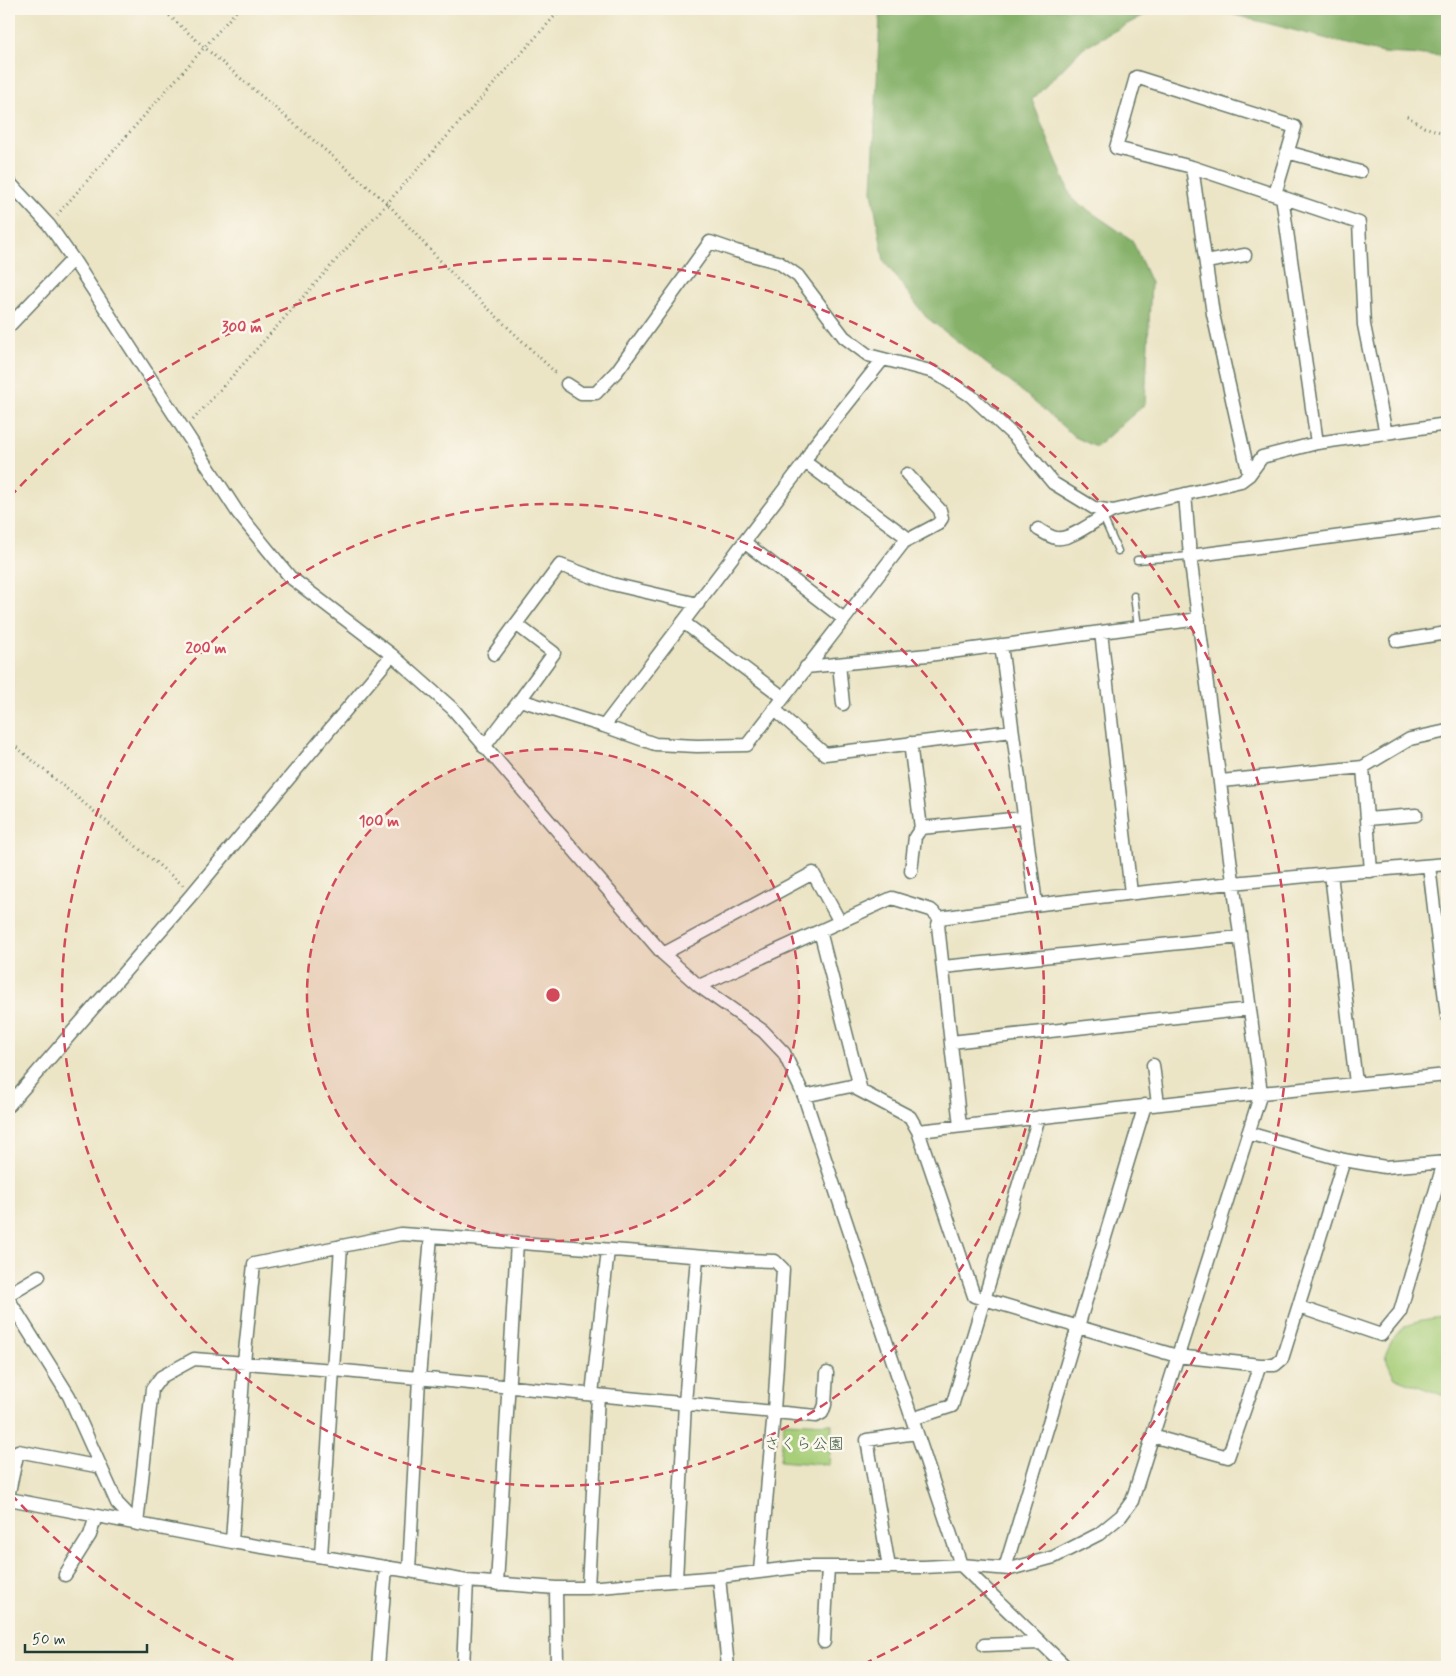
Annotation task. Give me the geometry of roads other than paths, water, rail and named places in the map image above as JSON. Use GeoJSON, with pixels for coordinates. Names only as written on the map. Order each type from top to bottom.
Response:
{"type":"FeatureCollection","features":[{"type":"Feature","properties":{"kind":"street"},"geometry":{"type":"LineString","coordinates":[[1317,443],[1278,195],[1294,127],[1136,77],[1116,148],[1192,167],[1278,195],[1359,223],[1364,325],[1386,434]]}},
{"type":"Feature","properties":{"kind":"street"},"geometry":{"type":"LineString","coordinates":[[1287,152],[1360,172]]}},
{"type":"Feature","properties":{"kind":"street"},"geometry":{"type":"LineString","coordinates":[[1192,167],[1213,314],[1248,475]]}},
{"type":"Feature","properties":{"kind":"street"},"geometry":{"type":"LineString","coordinates":[[9,182],[48,225],[73,259],[238,513],[290,577],[392,655],[453,709],[663,954],[699,986],[763,1031],[784,1054],[804,1096],[961,1565],[1066,1667]]}},
{"type":"Feature","properties":{"kind":"street"},"geometry":{"type":"LineString","coordinates":[[567,384],[581,392],[596,393],[617,371],[710,242],[778,262],[798,276],[844,337],[868,355],[934,372],[971,396],[1014,436],[1053,483],[1094,508],[1108,513]]}},
{"type":"Feature","properties":{"kind":"street"},"geometry":{"type":"LineString","coordinates":[[1206,262],[1245,256]]}},
{"type":"Feature","properties":{"kind":"street"},"geometry":{"type":"LineString","coordinates":[[9,326],[73,259]]}},
{"type":"Feature","properties":{"kind":"street"},"geometry":{"type":"LineString","coordinates":[[604,726],[883,358]]}},
{"type":"Feature","properties":{"kind":"street"},"geometry":{"type":"LineString","coordinates":[[1038,529],[1057,538],[1073,535],[1108,513],[1242,480],[1262,456],[1317,443],[1447,424]]}},
{"type":"Feature","properties":{"kind":"street"},"geometry":{"type":"LineString","coordinates":[[805,462],[909,539]]}},
{"type":"Feature","properties":{"kind":"street"},"geometry":{"type":"LineString","coordinates":[[520,700],[656,744],[696,746],[747,745],[904,542],[938,524],[942,518],[940,510],[907,474]]}},
{"type":"Feature","properties":{"kind":"street"},"geometry":{"type":"LineString","coordinates":[[9,1500],[232,1542],[386,1568],[467,1581],[556,1588],[588,1588],[719,1577],[800,1566],[889,1567],[961,1565],[1010,1569],[1054,1557],[1099,1534],[1121,1516],[1132,1501],[1261,1092],[1190,556],[1185,494]]}},
{"type":"Feature","properties":{"kind":"street"},"geometry":{"type":"LineString","coordinates":[[1190,556],[1447,522]]}},
{"type":"Feature","properties":{"kind":"street"},"geometry":{"type":"LineString","coordinates":[[744,542],[844,619]]}},
{"type":"Feature","properties":{"kind":"street"},"geometry":{"type":"LineString","coordinates":[[494,654],[560,565],[612,584],[698,604]]}},
{"type":"Feature","properties":{"kind":"street"},"geometry":{"type":"LineString","coordinates":[[806,667],[928,656],[1199,619]]}},
{"type":"Feature","properties":{"kind":"street"},"geometry":{"type":"LineString","coordinates":[[684,622],[784,697]]}},
{"type":"Feature","properties":{"kind":"street"},"geometry":{"type":"LineString","coordinates":[[484,747],[554,653],[516,624]]}},
{"type":"Feature","properties":{"kind":"street"},"geometry":{"type":"LineString","coordinates":[[1101,632],[1131,893]]}},
{"type":"Feature","properties":{"kind":"street"},"geometry":{"type":"LineString","coordinates":[[1397,641],[1447,633]]}},
{"type":"Feature","properties":{"kind":"street"},"geometry":{"type":"LineString","coordinates":[[1001,645],[1036,904]]}},
{"type":"Feature","properties":{"kind":"street"},"geometry":{"type":"LineString","coordinates":[[9,1105],[193,893],[392,655]]}},
{"type":"Feature","properties":{"kind":"street"},"geometry":{"type":"LineString","coordinates":[[838,664],[843,704]]}},
{"type":"Feature","properties":{"kind":"street"},"geometry":{"type":"LineString","coordinates":[[774,710],[825,754],[1012,731]]}},
{"type":"Feature","properties":{"kind":"street"},"geometry":{"type":"LineString","coordinates":[[1220,781],[1363,767],[1410,739],[1447,731]]}},
{"type":"Feature","properties":{"kind":"street"},"geometry":{"type":"LineString","coordinates":[[910,744],[921,828],[914,837],[911,871]]}},
{"type":"Feature","properties":{"kind":"street"},"geometry":{"type":"LineString","coordinates":[[1363,767],[1371,870]]}},
{"type":"Feature","properties":{"kind":"street"},"geometry":{"type":"LineString","coordinates":[[1367,820],[1416,815]]}},
{"type":"Feature","properties":{"kind":"street"},"geometry":{"type":"LineString","coordinates":[[921,828],[1023,818]]}},
{"type":"Feature","properties":{"kind":"street"},"geometry":{"type":"LineString","coordinates":[[699,986],[892,898],[931,910],[940,918],[1036,904],[1232,882],[1447,864]]}},
{"type":"Feature","properties":{"kind":"street"},"geometry":{"type":"LineString","coordinates":[[1430,866],[1447,1016]]}},
{"type":"Feature","properties":{"kind":"street"},"geometry":{"type":"LineString","coordinates":[[663,954],[813,873],[840,922]]}},
{"type":"Feature","properties":{"kind":"street"},"geometry":{"type":"LineString","coordinates":[[1331,874],[1356,1083]]}},
{"type":"Feature","properties":{"kind":"street"},"geometry":{"type":"LineString","coordinates":[[940,918],[938,925],[942,967],[960,1126]]}},
{"type":"Feature","properties":{"kind":"street"},"geometry":{"type":"LineString","coordinates":[[820,931],[861,1092]]}},
{"type":"Feature","properties":{"kind":"street"},"geometry":{"type":"LineString","coordinates":[[942,967],[1240,937]]}},
{"type":"Feature","properties":{"kind":"street"},"geometry":{"type":"LineString","coordinates":[[951,1042],[1249,1009]]}},
{"type":"Feature","properties":{"kind":"street"},"geometry":{"type":"LineString","coordinates":[[1005,1568],[1078,1326],[1152,1105],[1153,1064]]}},
{"type":"Feature","properties":{"kind":"street"},"geometry":{"type":"LineString","coordinates":[[918,1131],[1261,1092],[1447,1074]]}},
{"type":"Feature","properties":{"kind":"street"},"geometry":{"type":"LineString","coordinates":[[804,1096],[851,1086],[910,1117],[918,1131],[974,1296],[1177,1356],[1260,1365],[1275,1365],[1282,1360],[1344,1160]]}},
{"type":"Feature","properties":{"kind":"street"},"geometry":{"type":"LineString","coordinates":[[912,1419],[952,1406],[1039,1117]]}},
{"type":"Feature","properties":{"kind":"street"},"geometry":{"type":"LineString","coordinates":[[1248,1133],[1344,1160],[1385,1167],[1446,1162],[1400,1312],[1382,1335],[1299,1307]]}},
{"type":"Feature","properties":{"kind":"street"},"geometry":{"type":"LineString","coordinates":[[232,1542],[244,1362],[254,1264],[401,1234],[698,1257],[775,1261],[783,1269],[774,1412],[760,1571]]}},
{"type":"Feature","properties":{"kind":"street"},"geometry":{"type":"LineString","coordinates":[[409,1571],[419,1378],[431,1236]]}},
{"type":"Feature","properties":{"kind":"street"},"geometry":{"type":"LineString","coordinates":[[497,1584],[517,1242]]}},
{"type":"Feature","properties":{"kind":"street"},"geometry":{"type":"LineString","coordinates":[[320,1556],[341,1246]]}},
{"type":"Feature","properties":{"kind":"street"},"geometry":{"type":"LineString","coordinates":[[588,1588],[595,1395],[608,1250]]}},
{"type":"Feature","properties":{"kind":"street"},"geometry":{"type":"LineString","coordinates":[[676,1580],[685,1403],[698,1257]]}},
{"type":"Feature","properties":{"kind":"street"},"geometry":{"type":"LineString","coordinates":[[9,1294],[39,1276]]}},
{"type":"Feature","properties":{"kind":"street"},"geometry":{"type":"LineString","coordinates":[[9,1300],[69,1396],[117,1503],[137,1524]]}},
{"type":"Feature","properties":{"kind":"street"},"geometry":{"type":"LineString","coordinates":[[137,1524],[152,1389],[161,1377],[194,1359],[334,1370],[816,1416],[822,1413],[825,1405],[827,1373]]}},
{"type":"Feature","properties":{"kind":"street"},"geometry":{"type":"LineString","coordinates":[[1152,1436],[1228,1457],[1260,1365]]}},
{"type":"Feature","properties":{"kind":"street"},"geometry":{"type":"LineString","coordinates":[[889,1567],[867,1440],[916,1433]]}},
{"type":"Feature","properties":{"kind":"street"},"geometry":{"type":"LineString","coordinates":[[9,1492],[18,1450],[100,1467]]}},
{"type":"Feature","properties":{"kind":"street"},"geometry":{"type":"LineString","coordinates":[[65,1575],[90,1535],[96,1516]]}},
{"type":"Feature","properties":{"kind":"street"},"geometry":{"type":"LineString","coordinates":[[824,1642],[828,1567]]}},
{"type":"Feature","properties":{"kind":"street"},"geometry":{"type":"LineString","coordinates":[[378,1667],[386,1568]]}},
{"type":"Feature","properties":{"kind":"street"},"geometry":{"type":"LineString","coordinates":[[719,1577],[728,1667]]}},
{"type":"Feature","properties":{"kind":"street"},"geometry":{"type":"LineString","coordinates":[[463,1667],[467,1581]]}},
{"type":"Feature","properties":{"kind":"street"},"geometry":{"type":"LineString","coordinates":[[556,1588],[557,1667]]}},
{"type":"Feature","properties":{"kind":"street"},"geometry":{"type":"LineString","coordinates":[[984,1645],[1040,1643]]}},
{"type":"Feature","properties":{"kind":"lane"},"geometry":{"type":"LineString","coordinates":[[1108,513],[1118,551]]}},
{"type":"Feature","properties":{"kind":"lane"},"geometry":{"type":"LineString","coordinates":[[1137,560],[1190,556]]}},
{"type":"Feature","properties":{"kind":"lane"},"geometry":{"type":"LineString","coordinates":[[1134,596],[1138,627]]}},
{"type":"Feature","properties":{"kind":"park label","name":"さくら公園"},"geometry":{"type":"Point","coordinates":[804,1443]}}]}
